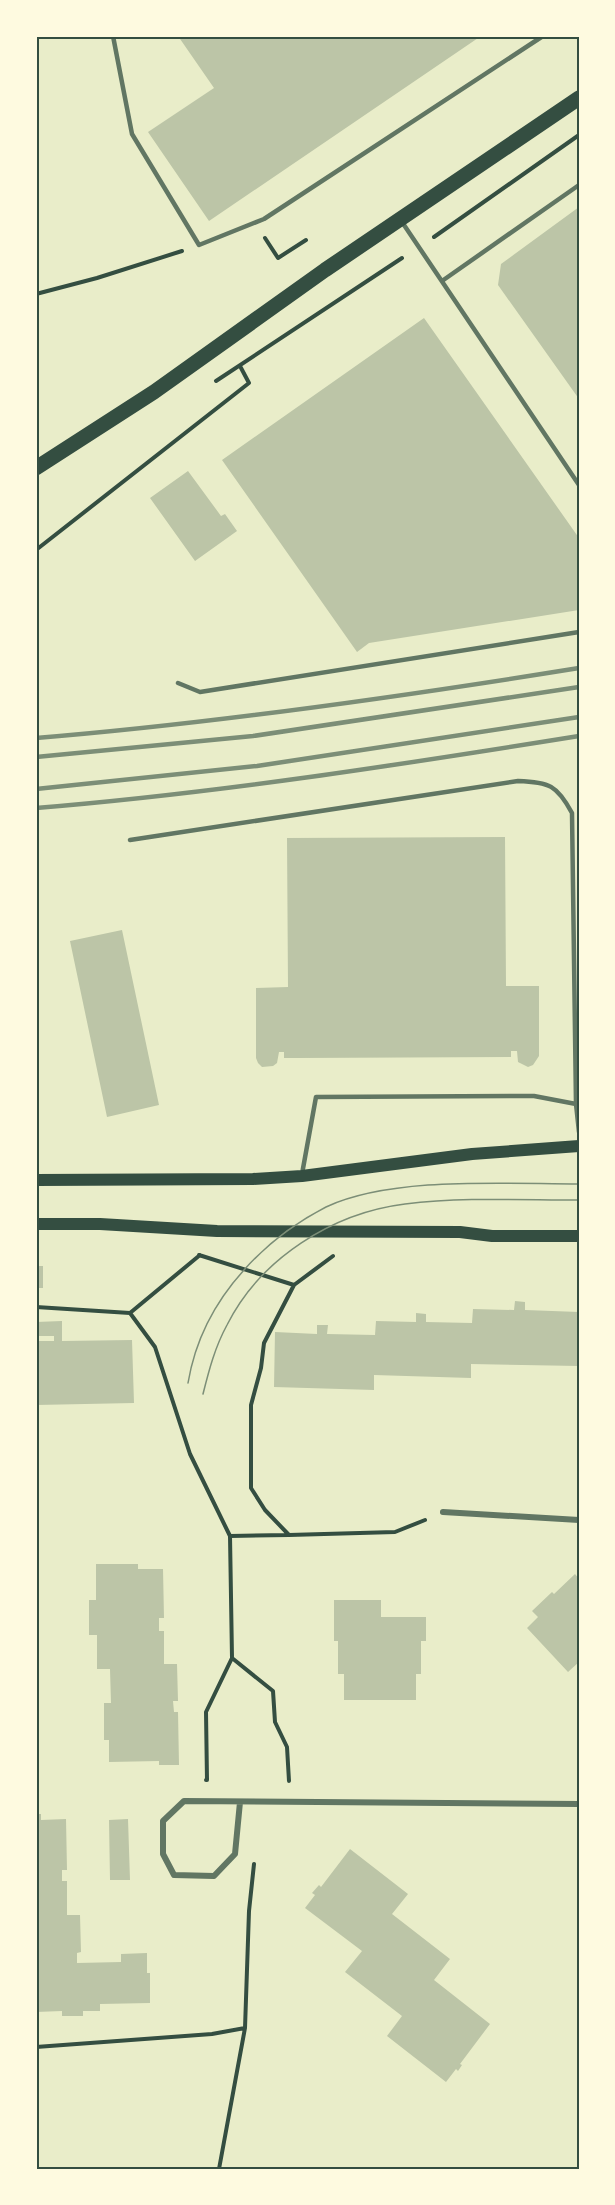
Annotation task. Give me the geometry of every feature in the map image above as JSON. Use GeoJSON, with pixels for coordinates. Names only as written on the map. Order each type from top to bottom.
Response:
{"type":"FeatureCollection","features":[{"type":"Feature","properties":{"kind":"main road"},"geometry":{"type":"LineString","coordinates":[[36,468],[154,392],[326,270],[579,98]]}},
{"type":"Feature","properties":{"kind":"main road"},"geometry":{"type":"LineString","coordinates":[[36,1180],[253,1179],[302,1176],[472,1154],[579,1146]]}},
{"type":"Feature","properties":{"kind":"main road"},"geometry":{"type":"LineString","coordinates":[[36,1224],[100,1224],[212,1230],[460,1232],[492,1236],[579,1236]]}},
{"type":"Feature","properties":{"kind":"street"},"geometry":{"type":"LineString","coordinates":[[443,1512],[579,1520]]}},
{"type":"Feature","properties":{"kind":"street"},"geometry":{"type":"LineString","coordinates":[[240,1803],[235,1854],[214,1876],[174,1875],[163,1854],[163,1821],[184,1801],[579,1804]]}},
{"type":"Feature","properties":{"kind":"lane"},"geometry":{"type":"LineString","coordinates":[[113,36],[132,134],[199,245],[264,219],[535,38],[543,36]]}},
{"type":"Feature","properties":{"kind":"lane"},"geometry":{"type":"LineString","coordinates":[[442,281],[579,185]]}},
{"type":"Feature","properties":{"kind":"lane"},"geometry":{"type":"LineString","coordinates":[[401,220],[579,485]]}},
{"type":"Feature","properties":{"kind":"lane"},"geometry":{"type":"LineString","coordinates":[[178,684],[200,692],[579,632]]}},
{"type":"Feature","properties":{"kind":"lane"},"geometry":{"type":"LineString","coordinates":[[130,840],[518,781],[543,782],[563,795],[572,813],[576,1104],[579,1132]]}},
{"type":"Feature","properties":{"kind":"lane"},"geometry":{"type":"LineString","coordinates":[[302,1176],[316,1097],[534,1096],[576,1104]]}},
{"type":"Feature","properties":{"kind":"path"},"geometry":{"type":"LineString","coordinates":[[211,385],[419,247],[579,135]]}},
{"type":"Feature","properties":{"kind":"path"},"geometry":{"type":"LineString","coordinates":[[255,222],[278,258],[306,240]]}},
{"type":"Feature","properties":{"kind":"path"},"geometry":{"type":"LineString","coordinates":[[36,294],[97,278],[199,245]]}},
{"type":"Feature","properties":{"kind":"path"},"geometry":{"type":"LineString","coordinates":[[36,550],[249,383],[240,366]]}},
{"type":"Feature","properties":{"kind":"path"},"geometry":{"type":"LineString","coordinates":[[192,1253],[294,1286]]}},
{"type":"Feature","properties":{"kind":"path"},"geometry":{"type":"LineString","coordinates":[[36,1307],[130,1313],[200,1256]]}},
{"type":"Feature","properties":{"kind":"path"},"geometry":{"type":"LineString","coordinates":[[289,1535],[266,1510],[251,1488],[251,1405],[261,1368],[264,1343],[294,1286],[319,1268]]}},
{"type":"Feature","properties":{"kind":"path"},"geometry":{"type":"LineString","coordinates":[[130,1313],[155,1347],[190,1454],[230,1536],[232,1658],[206,1712],[207,1780],[199,1780]]}},
{"type":"Feature","properties":{"kind":"path"},"geometry":{"type":"LineString","coordinates":[[230,1536],[395,1532],[443,1512]]}},
{"type":"Feature","properties":{"kind":"path"},"geometry":{"type":"LineString","coordinates":[[232,1658],[273,1691],[275,1722],[287,1747],[290,1803]]}},
{"type":"Feature","properties":{"kind":"path"},"geometry":{"type":"LineString","coordinates":[[219,2169],[245,2028],[249,1911],[255,1858]]}},
{"type":"Feature","properties":{"kind":"path"},"geometry":{"type":"LineString","coordinates":[[36,2047],[212,2034],[245,2028]]}},
{"type":"Feature","properties":{"kind":"building"},"geometry":{"type":"Polygon","coordinates":[[[178,36],[481,36],[209,221],[148,132],[214,88],[178,36]]]}},
{"type":"Feature","properties":{"kind":"building"},"geometry":{"type":"Polygon","coordinates":[[[579,207],[579,399],[498,285],[501,264],[579,207]]]}},
{"type":"Feature","properties":{"kind":"building"},"geometry":{"type":"Polygon","coordinates":[[[424,318],[579,538],[579,610],[369,643],[357,652],[222,460],[424,318]]]}},
{"type":"Feature","properties":{"kind":"building"},"geometry":{"type":"Polygon","coordinates":[[[188,471],[221,516],[225,514],[237,531],[195,561],[150,498],[188,471]]]}},
{"type":"Feature","properties":{"kind":"building"},"geometry":{"type":"Polygon","coordinates":[[[505,837],[506,986],[539,986],[539,1056],[533,1065],[528,1067],[518,1062],[517,1051],[511,1051],[511,1057],[298,1058],[284,1058],[284,1052],[279,1052],[277,1063],[273,1066],[262,1067],[258,1063],[256,1058],[256,988],[288,987],[287,838],[505,837]]]}},
{"type":"Feature","properties":{"kind":"building"},"geometry":{"type":"Polygon","coordinates":[[[122,930],[159,1105],[107,1117],[70,941],[122,930]]]}},
{"type":"Feature","properties":{"kind":"building"},"geometry":{"type":"Polygon","coordinates":[[[36,1266],[43,1266],[43,1288],[36,1288],[36,1266]]]}},
{"type":"Feature","properties":{"kind":"building"},"geometry":{"type":"Polygon","coordinates":[[[515,1301],[525,1302],[525,1310],[579,1312],[579,1366],[471,1364],[471,1378],[374,1375],[374,1390],[274,1387],[275,1332],[317,1334],[317,1325],[328,1325],[327,1334],[375,1335],[376,1321],[416,1322],[416,1313],[426,1314],[426,1322],[472,1323],[473,1309],[514,1310],[515,1301]]]}},
{"type":"Feature","properties":{"kind":"building"},"geometry":{"type":"Polygon","coordinates":[[[62,1321],[62,1341],[132,1340],[134,1403],[36,1405],[36,1341],[54,1341],[54,1336],[36,1336],[36,1322],[62,1321]]]}},
{"type":"Feature","properties":{"kind":"building"},"geometry":{"type":"Polygon","coordinates":[[[96,1564],[138,1564],[138,1569],[163,1569],[164,1618],[159,1618],[159,1631],[164,1631],[164,1664],[177,1664],[178,1701],[173,1701],[174,1712],[178,1712],[179,1765],[159,1765],[159,1761],[109,1762],[109,1740],[104,1740],[104,1703],[111,1703],[110,1669],[97,1669],[97,1635],[89,1635],[89,1600],[96,1600],[96,1564]]]}},
{"type":"Feature","properties":{"kind":"building"},"geometry":{"type":"Polygon","coordinates":[[[575,1574],[579,1579],[579,1662],[568,1672],[527,1628],[538,1617],[532,1611],[575,1574]]]}},
{"type":"Feature","properties":{"kind":"building"},"geometry":{"type":"Polygon","coordinates":[[[334,1600],[381,1600],[381,1617],[426,1617],[426,1641],[421,1641],[421,1674],[416,1674],[416,1700],[344,1700],[344,1674],[338,1674],[338,1641],[334,1641],[334,1600]]]}},
{"type":"Feature","properties":{"kind":"building"},"geometry":{"type":"Polygon","coordinates":[[[36,1814],[41,1814],[41,1820],[66,1819],[67,1870],[62,1870],[62,1881],[67,1881],[67,1915],[80,1915],[81,1952],[77,1953],[77,1963],[121,1962],[121,1954],[147,1953],[150,2003],[100,2004],[100,2011],[83,2011],[83,2016],[62,2016],[62,2011],[36,2012],[36,1814]]]}},
{"type":"Feature","properties":{"kind":"building"},"geometry":{"type":"Polygon","coordinates":[[[128,1819],[130,1880],[110,1880],[109,1820],[128,1819]]]}},
{"type":"Feature","properties":{"kind":"building"},"geometry":{"type":"Polygon","coordinates":[[[350,1849],[408,1894],[392,1914],[450,1959],[434,1980],[490,2024],[460,2064],[462,2065],[458,2071],[456,2069],[446,2082],[387,2036],[402,2016],[345,1972],[362,1951],[305,1908],[315,1895],[312,1893],[319,1885],[321,1887],[350,1849]]]}},
{"type":"Feature","properties":{"kind":"tram line"},"geometry":{"type":"LineString","coordinates":[[188,1383],[201,1337],[215,1309],[234,1282],[272,1243],[292,1227],[326,1207],[353,1197],[416,1186],[484,1183],[579,1184]]}},
{"type":"Feature","properties":{"kind":"tram line"},"geometry":{"type":"LineString","coordinates":[[203,1394],[219,1342],[241,1301],[258,1280],[279,1260],[301,1243],[325,1229],[351,1217],[405,1204],[470,1200],[579,1200]]}},
{"type":"Feature","properties":{"kind":"railway"},"geometry":{"type":"LineString","coordinates":[[36,738],[172,725],[308,708],[579,668]]}},
{"type":"Feature","properties":{"kind":"railway"},"geometry":{"type":"LineString","coordinates":[[36,757],[253,736],[579,687]]}},
{"type":"Feature","properties":{"kind":"railway"},"geometry":{"type":"LineString","coordinates":[[36,789],[257,766],[579,717]]}},
{"type":"Feature","properties":{"kind":"railway"},"geometry":{"type":"LineString","coordinates":[[36,808],[104,802],[376,768],[579,736]]}}]}
